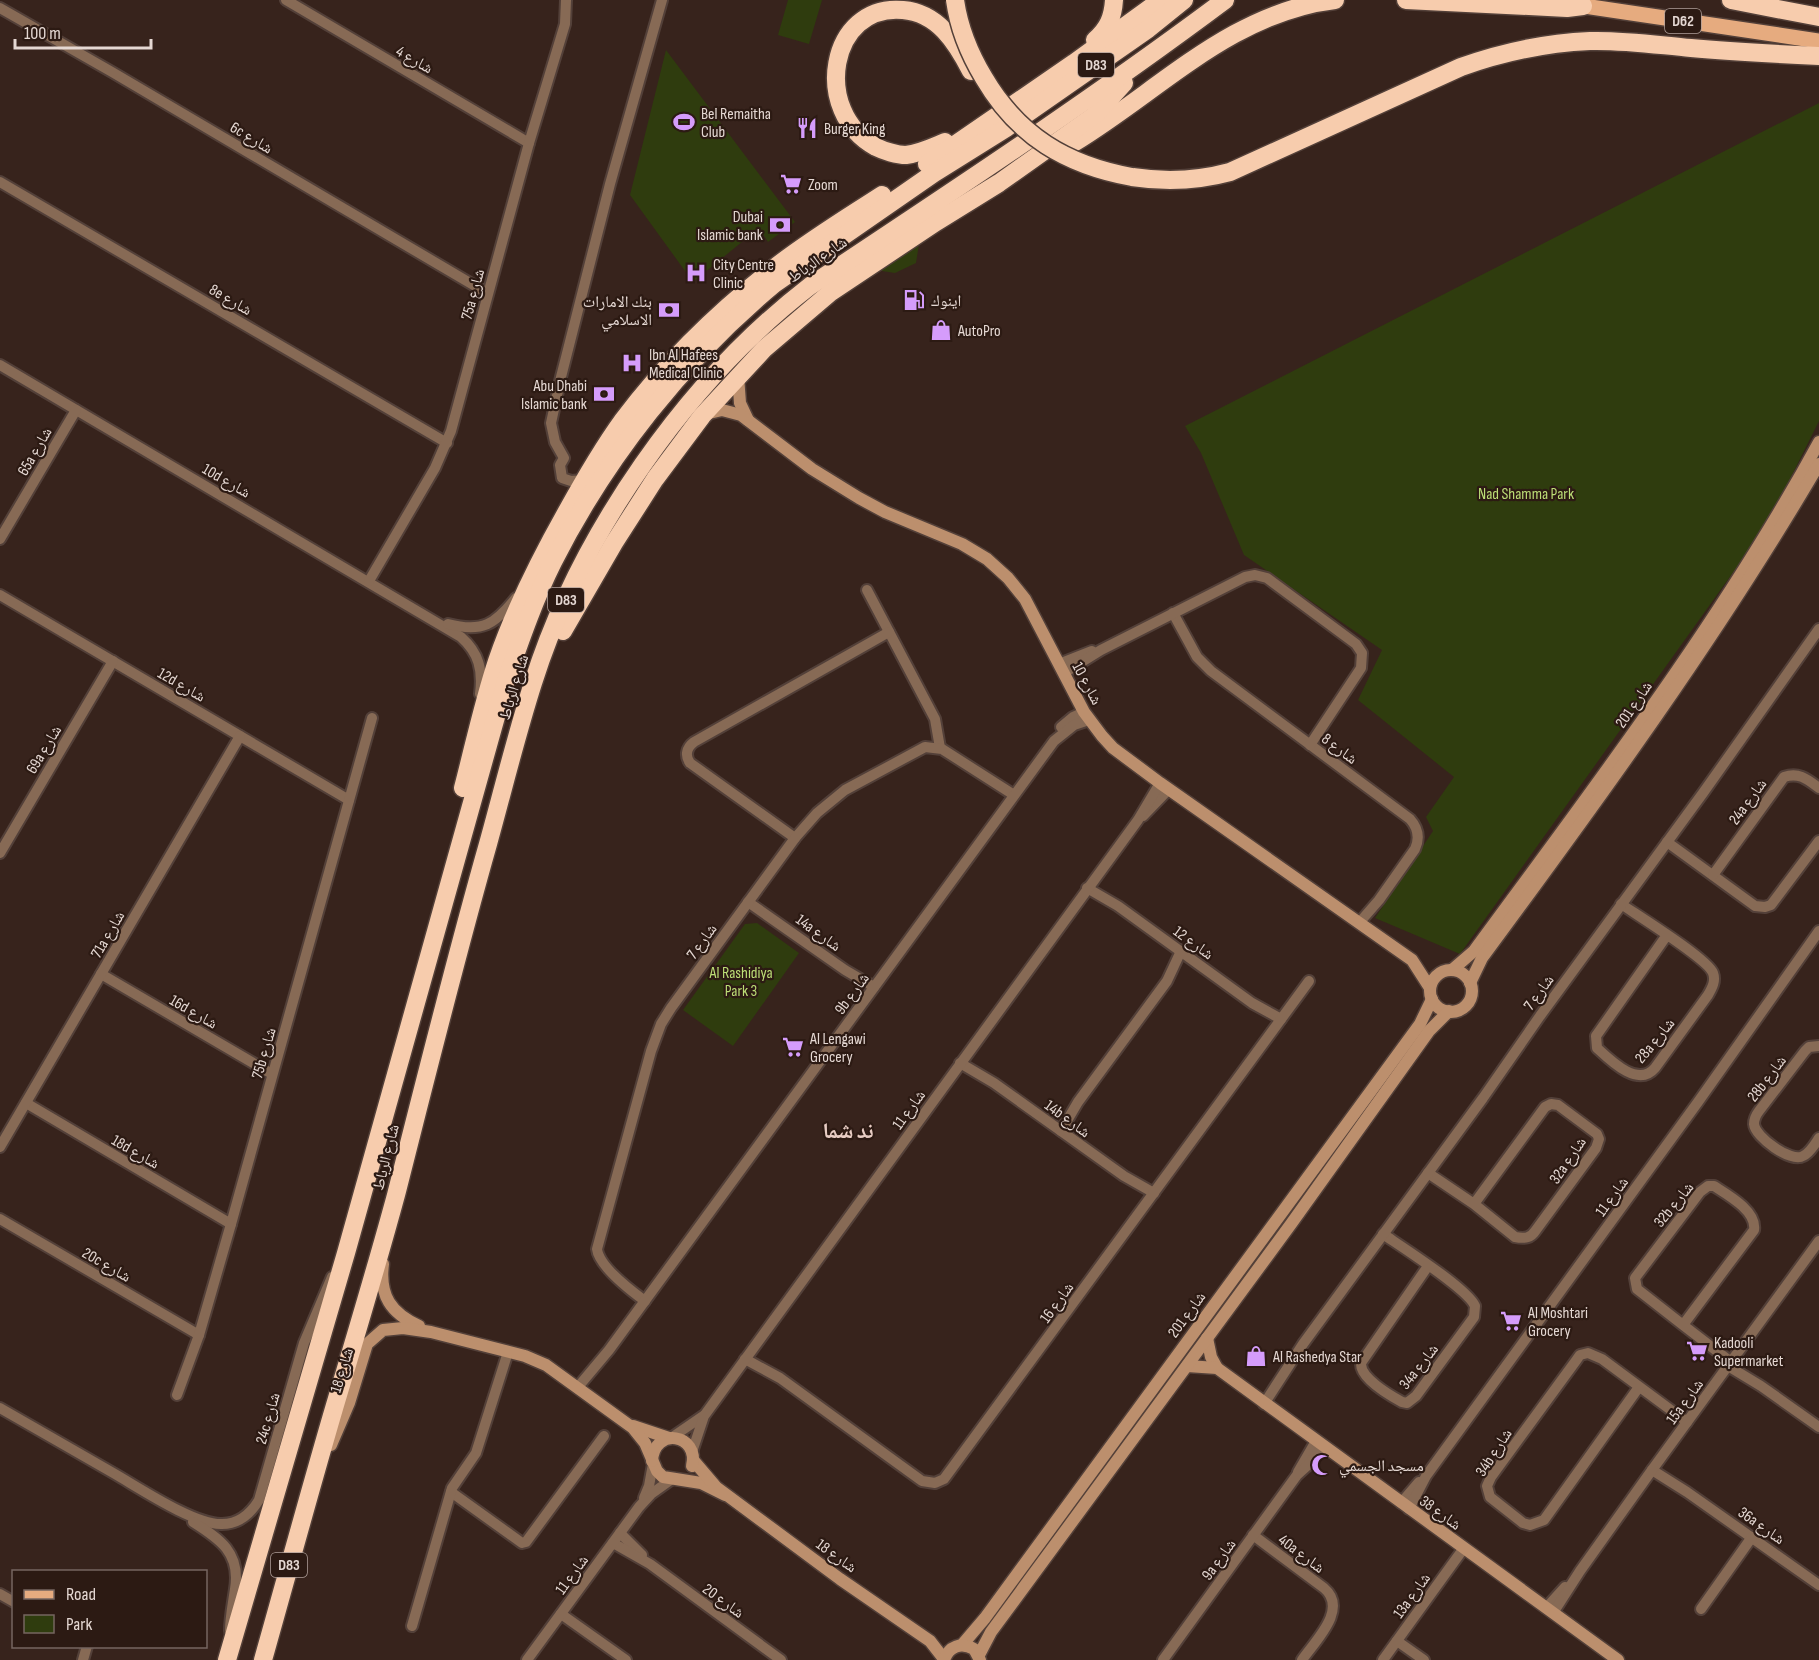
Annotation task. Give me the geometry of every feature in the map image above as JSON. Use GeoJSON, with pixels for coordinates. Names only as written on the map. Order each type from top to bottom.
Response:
{"type":"FeatureCollection","features":[{"type":"Feature","properties":{"kind":"highway"},"geometry":{"type":"LineString","coordinates":[[955,0],[965,42],[971,56],[987,84],[1012,117],[1045,145],[1084,166],[1132,177],[1180,180],[1230,172],[1442,75],[1480,60],[1519,50],[1567,43],[1615,41],[1819,56]]}},
{"type":"Feature","properties":{"kind":"highway"},"geometry":{"type":"LineString","coordinates":[[1074,63],[1107,27],[1113,12],[1114,0]]}},
{"type":"Feature","properties":{"kind":"highway"},"geometry":{"type":"LineString","coordinates":[[437,925],[448,854],[474,742],[497,662],[528,584],[584,480],[623,421],[670,364],[772,269],[1074,63],[1161,0]]}},
{"type":"Feature","properties":{"kind":"highway","name":"شارع الرباط"},"geometry":{"type":"LineString","coordinates":[[226,1660],[346,1253],[506,681],[524,630],[554,562],[600,481],[631,435],[697,356],[774,284],[934,173],[1006,128],[1184,0]]}},
{"type":"Feature","properties":{"kind":"highway","name":"شارع الرباط"},"geometry":{"type":"LineString","coordinates":[[262,1660],[387,1228],[463,934],[533,682],[566,601],[612,514],[682,412],[744,343],[785,305],[1137,66],[1224,0]]}},
{"type":"Feature","properties":{"kind":"highway"},"geometry":{"type":"LineString","coordinates":[[1004,179],[1033,168],[1099,127],[1183,66],[1232,34],[1280,13],[1335,0]]}},
{"type":"Feature","properties":{"kind":"highway"},"geometry":{"type":"LineString","coordinates":[[1406,0],[1567,8],[1584,6]]}},
{"type":"Feature","properties":{"kind":"highway"},"geometry":{"type":"LineString","coordinates":[[1731,0],[1819,17]]}},
{"type":"Feature","properties":{"kind":"highway"},"geometry":{"type":"LineString","coordinates":[[987,84],[972,73],[949,33],[933,20],[919,13],[899,9],[878,12],[869,16],[850,32],[838,56],[835,81],[839,104],[849,123],[863,140],[882,150],[904,155],[923,152],[947,141],[984,118],[1003,112]]}},
{"type":"Feature","properties":{"kind":"highway"},"geometry":{"type":"LineString","coordinates":[[533,682],[641,501],[702,416],[738,375],[764,349],[831,292],[1004,179],[1095,115],[1137,66]]}},
{"type":"Feature","properties":{"kind":"main road","name":"D62"},"geometry":{"type":"LineString","coordinates":[[1547,0],[1819,42]]}},
{"type":"Feature","properties":{"kind":"street","name":"شارع 4"},"geometry":{"type":"LineString","coordinates":[[286,0],[529,143]]}},
{"type":"Feature","properties":{"kind":"street","name":"75a شارع"},"geometry":{"type":"LineString","coordinates":[[369,581],[435,468],[447,443],[529,143],[565,24],[566,0]]}},
{"type":"Feature","properties":{"kind":"street"},"geometry":{"type":"LineString","coordinates":[[584,480],[571,481],[562,478],[560,465],[564,458],[555,442],[551,423],[610,184],[662,0]]}},
{"type":"Feature","properties":{"kind":"street","name":"6c شارع"},"geometry":{"type":"LineString","coordinates":[[0,8],[487,293]]}},
{"type":"Feature","properties":{"kind":"street"},"geometry":{"type":"LineString","coordinates":[[1772,54],[1819,62]]}},
{"type":"Feature","properties":{"kind":"street","name":"8e شارع"},"geometry":{"type":"LineString","coordinates":[[0,182],[447,443]]}},
{"type":"Feature","properties":{"kind":"street","name":"10d شارع"},"geometry":{"type":"LineString","coordinates":[[0,364],[439,622],[468,643],[478,658],[482,676],[474,742]]}},
{"type":"Feature","properties":{"kind":"street"},"geometry":{"type":"LineString","coordinates":[[738,375],[740,403],[749,421]]}},
{"type":"Feature","properties":{"kind":"street","name":"65a شارع"},"geometry":{"type":"LineString","coordinates":[[0,539],[76,410]]}},
{"type":"Feature","properties":{"kind":"street","name":"شارع 10"},"geometry":{"type":"LineString","coordinates":[[702,416],[722,410],[732,411],[749,421],[797,459],[851,493],[885,512],[962,544],[987,559],[1008,578],[1025,599],[1087,716],[1113,748],[1412,960],[1450,970]]}},
{"type":"Feature","properties":{"kind":"street","name":"شارع 201"},"geometry":{"type":"LineString","coordinates":[[1450,970],[1474,951],[1631,737],[1721,604],[1819,442]]}},
{"type":"Feature","properties":{"kind":"street","name":"شارع 201"},"geometry":{"type":"LineString","coordinates":[[1470,983],[1482,957],[1671,697],[1742,591],[1819,464]]}},
{"type":"Feature","properties":{"kind":"street"},"geometry":{"type":"LineString","coordinates":[[1062,669],[1245,577],[1255,575],[1267,578],[1356,644],[1362,652],[1361,668],[1308,743]]}},
{"type":"Feature","properties":{"kind":"street","name":"10d شارع"},"geometry":{"type":"LineString","coordinates":[[439,622],[473,628],[491,624],[528,584]]}},
{"type":"Feature","properties":{"kind":"street"},"geometry":{"type":"LineString","coordinates":[[867,590],[935,720],[940,748]]}},
{"type":"Feature","properties":{"kind":"street","name":"12d شارع"},"geometry":{"type":"LineString","coordinates":[[0,595],[349,800]]}},
{"type":"Feature","properties":{"kind":"street","name":"شارع 8"},"geometry":{"type":"LineString","coordinates":[[1175,611],[1197,657],[1211,671],[1410,819],[1416,826],[1418,839],[1415,849],[1363,926]]}},
{"type":"Feature","properties":{"kind":"street","name":"شارع 7"},"geometry":{"type":"LineString","coordinates":[[1261,1402],[1819,629]]}},
{"type":"Feature","properties":{"kind":"street"},"geometry":{"type":"LineString","coordinates":[[795,838],[690,763],[687,757],[689,747],[704,736],[890,632]]}},
{"type":"Feature","properties":{"kind":"street","name":"69a شارع"},"geometry":{"type":"LineString","coordinates":[[0,853],[113,661]]}},
{"type":"Feature","properties":{"kind":"street","name":"9b شارع"},"geometry":{"type":"LineString","coordinates":[[581,1389],[1054,741],[1087,716]]}},
{"type":"Feature","properties":{"kind":"street","name":"75b شارع"},"geometry":{"type":"LineString","coordinates":[[177,1395],[199,1335],[231,1224],[372,718]]}},
{"type":"Feature","properties":{"kind":"street"},"geometry":{"type":"LineString","coordinates":[[935,720],[934,733],[929,746],[940,748],[1012,798]]}},
{"type":"Feature","properties":{"kind":"street","name":"71a شارع"},"geometry":{"type":"LineString","coordinates":[[0,1147],[240,736]]}},
{"type":"Feature","properties":{"kind":"street","name":"شارع 7"},"geometry":{"type":"LineString","coordinates":[[647,1298],[603,1264],[597,1253],[597,1244],[654,1041],[671,1008],[795,838],[817,813],[845,790],[918,749],[929,746]]}},
{"type":"Feature","properties":{"kind":"street","name":"24a شارع"},"geometry":{"type":"LineString","coordinates":[[1713,875],[1784,777],[1793,774],[1802,776],[1819,788]]}},
{"type":"Feature","properties":{"kind":"street","name":"شارع 11"},"geometry":{"type":"LineString","coordinates":[[693,1456],[704,1416],[1090,884],[1138,820],[1152,809],[1165,786]]}},
{"type":"Feature","properties":{"kind":"street"},"geometry":{"type":"LineString","coordinates":[[1667,842],[1755,906],[1766,908],[1775,900],[1819,841]]}},
{"type":"Feature","properties":{"kind":"street","name":"شارع 12"},"geometry":{"type":"LineString","coordinates":[[1090,884],[1279,1022]]}},
{"type":"Feature","properties":{"kind":"street","name":"14a شارع"},"geometry":{"type":"LineString","coordinates":[[750,899],[775,920],[872,990]]}},
{"type":"Feature","properties":{"kind":"street","name":"28a شارع"},"geometry":{"type":"LineString","coordinates":[[1621,904],[1666,935],[1709,966],[1714,974],[1713,985],[1651,1073],[1640,1077],[1635,1076],[1597,1048],[1596,1036],[1666,935]]}},
{"type":"Feature","properties":{"kind":"street","name":"شارع 11"},"geometry":{"type":"LineString","coordinates":[[1405,1506],[1417,1484],[1426,1476],[1698,1102],[1819,931]]}},
{"type":"Feature","properties":{"kind":"street"},"geometry":{"type":"LineString","coordinates":[[1058,1129],[1186,954]]}},
{"type":"Feature","properties":{"kind":"street","name":"شارع 10"},"geometry":{"type":"LineString","coordinates":[[1412,960],[1431,994]]}},
{"type":"Feature","properties":{"kind":"street"},"geometry":{"type":"LineString","coordinates":[[1450,970],[1463,974],[1470,983],[1471,994],[1466,1005],[1455,1011],[1441,1009],[1431,994],[1436,976],[1450,970]]}},
{"type":"Feature","properties":{"kind":"street","name":"16d شارع"},"geometry":{"type":"LineString","coordinates":[[101,974],[272,1074]]}},
{"type":"Feature","properties":{"kind":"street","name":"شارع 16"},"geometry":{"type":"LineString","coordinates":[[748,1355],[922,1481],[930,1484],[940,1482],[948,1476],[1309,981]]}},
{"type":"Feature","properties":{"kind":"street","name":"شارع 201"},"geometry":{"type":"LineString","coordinates":[[944,1660],[985,1618],[1420,1024],[1431,994]]}},
{"type":"Feature","properties":{"kind":"street","name":"شارع 201"},"geometry":{"type":"LineString","coordinates":[[980,1658],[998,1623],[1430,1031],[1449,1011]]}},
{"type":"Feature","properties":{"kind":"street","name":"28b شارع"},"geometry":{"type":"LineString","coordinates":[[1819,1046],[1809,1047],[1805,1051],[1759,1111],[1754,1124],[1760,1136],[1790,1157],[1801,1158],[1806,1155],[1819,1138]]}},
{"type":"Feature","properties":{"kind":"street","name":"14b شارع"},"geometry":{"type":"LineString","coordinates":[[963,1059],[1151,1197]]}},
{"type":"Feature","properties":{"kind":"street","name":"18d شارع"},"geometry":{"type":"LineString","coordinates":[[26,1103],[231,1224]]}},
{"type":"Feature","properties":{"kind":"street","name":"32a شارع"},"geometry":{"type":"LineString","coordinates":[[1428,1173],[1474,1204],[1515,1237],[1529,1237],[1596,1148],[1599,1138],[1597,1134],[1558,1105],[1551,1104],[1545,1107],[1474,1204]]}},
{"type":"Feature","properties":{"kind":"street","name":"32b شارع"},"geometry":{"type":"LineString","coordinates":[[1683,1325],[1754,1230],[1755,1224],[1751,1214],[1714,1186],[1708,1186],[1700,1192],[1635,1278],[1637,1289],[1683,1325],[1731,1362],[1761,1386],[1819,1427]]}},
{"type":"Feature","properties":{"kind":"street","name":"20c شارع"},"geometry":{"type":"LineString","coordinates":[[0,1219],[199,1335]]}},
{"type":"Feature","properties":{"kind":"street","name":"شارع 18"},"geometry":{"type":"LineString","coordinates":[[387,1228],[382,1275],[384,1292],[398,1315],[430,1332]]}},
{"type":"Feature","properties":{"kind":"street","name":"34a شارع"},"geometry":{"type":"LineString","coordinates":[[1383,1234],[1428,1266],[1473,1300],[1476,1312],[1416,1396],[1407,1403],[1402,1402],[1366,1377],[1361,1363],[1428,1266]]}},
{"type":"Feature","properties":{"kind":"street","name":"15a شارع"},"geometry":{"type":"LineString","coordinates":[[1550,1610],[1560,1591],[1574,1580],[1819,1241]]}},
{"type":"Feature","properties":{"kind":"street","name":"24c شارع"},"geometry":{"type":"LineString","coordinates":[[0,1408],[171,1507],[202,1521],[230,1524],[242,1518],[255,1505],[261,1494],[307,1334],[327,1288],[346,1253]]}},
{"type":"Feature","properties":{"kind":"street","name":"شارع 18"},"geometry":{"type":"LineString","coordinates":[[316,1469],[343,1418],[364,1350],[371,1339],[383,1330],[396,1327],[430,1332],[508,1352],[546,1365],[627,1423],[645,1443],[653,1462]]}},
{"type":"Feature","properties":{"kind":"street"},"geometry":{"type":"LineString","coordinates":[[1207,1338],[1216,1368]]}},
{"type":"Feature","properties":{"kind":"street"},"geometry":{"type":"LineString","coordinates":[[412,1626],[451,1492],[458,1477],[476,1452],[508,1352]]}},
{"type":"Feature","properties":{"kind":"street","name":"34b شارع"},"geometry":{"type":"LineString","coordinates":[[1639,1387],[1544,1520],[1530,1525],[1523,1523],[1490,1497],[1487,1492],[1488,1481],[1581,1356],[1588,1353],[1595,1354],[1687,1422]]}},
{"type":"Feature","properties":{"kind":"street"},"geometry":{"type":"LineString","coordinates":[[1187,1366],[1216,1368]]}},
{"type":"Feature","properties":{"kind":"street","name":"شارع 38"},"geometry":{"type":"LineString","coordinates":[[1216,1368],[1618,1660]]}},
{"type":"Feature","properties":{"kind":"street","name":"شارع 11"},"geometry":{"type":"LineString","coordinates":[[670,1438],[704,1416]]}},
{"type":"Feature","properties":{"kind":"street","name":"شارع 18"},"geometry":{"type":"LineString","coordinates":[[627,1423],[670,1438]]}},
{"type":"Feature","properties":{"kind":"street"},"geometry":{"type":"LineString","coordinates":[[451,1492],[522,1543],[526,1542],[604,1436]]}},
{"type":"Feature","properties":{"kind":"street"},"geometry":{"type":"LineString","coordinates":[[670,1438],[684,1441],[693,1456],[690,1470],[674,1479],[663,1477],[657,1472],[653,1462],[656,1446],[670,1438]]}},
{"type":"Feature","properties":{"kind":"street","name":"9a شارع"},"geometry":{"type":"LineString","coordinates":[[1163,1660],[1297,1475],[1312,1461],[1319,1444]]}},
{"type":"Feature","properties":{"kind":"street","name":"شارع 18"},"geometry":{"type":"LineString","coordinates":[[693,1456],[707,1479],[725,1495],[930,1641],[944,1660]]}},
{"type":"Feature","properties":{"kind":"street","name":"شارع 11"},"geometry":{"type":"LineString","coordinates":[[639,1507],[650,1486],[653,1462]]}},
{"type":"Feature","properties":{"kind":"street","name":"36a شارع"},"geometry":{"type":"LineString","coordinates":[[1654,1467],[1819,1585]]}},
{"type":"Feature","properties":{"kind":"street","name":"شارع 18"},"geometry":{"type":"LineString","coordinates":[[674,1479],[701,1484],[725,1495]]}},
{"type":"Feature","properties":{"kind":"street","name":"شارع 11"},"geometry":{"type":"LineString","coordinates":[[527,1660],[639,1507],[651,1494],[674,1479]]}},
{"type":"Feature","properties":{"kind":"street","name":"24c شارع"},"geometry":{"type":"LineString","coordinates":[[171,1507],[219,1540],[232,1556],[236,1578],[230,1615],[232,1640]]}},
{"type":"Feature","properties":{"kind":"street","name":"شارع 20"},"geometry":{"type":"LineString","coordinates":[[620,1533],[650,1564]]}},
{"type":"Feature","properties":{"kind":"street","name":"40a شارع"},"geometry":{"type":"LineString","coordinates":[[1253,1535],[1324,1588],[1331,1597],[1333,1608],[1331,1618],[1302,1660]]}},
{"type":"Feature","properties":{"kind":"street"},"geometry":{"type":"LineString","coordinates":[[1701,1609],[1752,1537]]}},
{"type":"Feature","properties":{"kind":"street","name":"شارع 20"},"geometry":{"type":"LineString","coordinates":[[613,1543],[650,1564],[781,1660]]}},
{"type":"Feature","properties":{"kind":"street","name":"13a شارع"},"geometry":{"type":"LineString","coordinates":[[1383,1660],[1464,1548]]}},
{"type":"Feature","properties":{"kind":"street"},"geometry":{"type":"LineString","coordinates":[[563,1611],[626,1660]]}},
{"type":"Feature","properties":{"kind":"street","name":"شارع 18"},"geometry":{"type":"LineString","coordinates":[[930,1641],[970,1647],[980,1658]]}},
{"type":"Feature","properties":{"kind":"street"},"geometry":{"type":"LineString","coordinates":[[1397,1641],[1424,1660]]}},
{"type":"Feature","properties":{"kind":"green space"},"geometry":{"type":"Polygon","coordinates":[[[788,0],[822,0],[809,44],[778,35],[788,0]]]}},
{"type":"Feature","properties":{"kind":"green space","name":"Bel Remaitha Club"},"geometry":{"type":"Polygon","coordinates":[[[666,50],[795,222],[768,242],[759,228],[693,282],[630,195],[666,50]]]}},
{"type":"Feature","properties":{"kind":"green space","name":"Nad Shamma Park"},"geometry":{"type":"Polygon","coordinates":[[[1819,103],[1819,421],[1767,525],[1460,954],[1375,918],[1433,831],[1426,817],[1454,777],[1358,700],[1382,650],[1244,555],[1201,453],[1185,426],[1819,103]]]}},
{"type":"Feature","properties":{"kind":"green space"},"geometry":{"type":"Polygon","coordinates":[[[919,244],[916,263],[895,273],[882,271],[880,268],[919,244]]]}},
{"type":"Feature","properties":{"kind":"green space","name":"Al Rashidiya Park 3"},"geometry":{"type":"Polygon","coordinates":[[[757,923],[799,953],[733,1046],[683,1010],[745,924],[757,923]]]}},
{"type":"Feature","properties":{"kind":"place","name":"Bel Remaitha Club"},"geometry":{"type":"Point","coordinates":[684,122]}},
{"type":"Feature","properties":{"kind":"place","name":"Burger King"},"geometry":{"type":"Point","coordinates":[807,128]}},
{"type":"Feature","properties":{"kind":"place","name":"Zoom"},"geometry":{"type":"Point","coordinates":[791,184]}},
{"type":"Feature","properties":{"kind":"place","name":"Dubai Islamic bank"},"geometry":{"type":"Point","coordinates":[780,225]}},
{"type":"Feature","properties":{"kind":"place","name":"City Centre Clinic"},"geometry":{"type":"Point","coordinates":[696,273]}},
{"type":"Feature","properties":{"kind":"place","name":"اينوك"},"geometry":{"type":"Point","coordinates":[914,300]}},
{"type":"Feature","properties":{"kind":"place","name":"بنك الامارات الاسلامي"},"geometry":{"type":"Point","coordinates":[669,310]}},
{"type":"Feature","properties":{"kind":"place","name":"AutoPro"},"geometry":{"type":"Point","coordinates":[941,330]}},
{"type":"Feature","properties":{"kind":"place","name":"Ibn Al Hafees Medical Clinic"},"geometry":{"type":"Point","coordinates":[632,363]}},
{"type":"Feature","properties":{"kind":"place","name":"Abu Dhabi Islamic bank"},"geometry":{"type":"Point","coordinates":[604,394]}},
{"type":"Feature","properties":{"kind":"place","name":"Al Lengawi Grocery"},"geometry":{"type":"Point","coordinates":[793,1047]}},
{"type":"Feature","properties":{"kind":"place","name":"Al Moshtari Grocery"},"geometry":{"type":"Point","coordinates":[1511,1321]}},
{"type":"Feature","properties":{"kind":"place","name":"Kadooli Supermarket"},"geometry":{"type":"Point","coordinates":[1697,1351]}},
{"type":"Feature","properties":{"kind":"place","name":"Al Rashedya Star"},"geometry":{"type":"Point","coordinates":[1256,1356]}},
{"type":"Feature","properties":{"kind":"place","name":"مسجد الجسمي"},"geometry":{"type":"Point","coordinates":[1322,1465]}},
{"type":"Feature","properties":{"kind":"district","name":"ند شما"},"geometry":{"type":"Point","coordinates":[848,1130]}}]}
